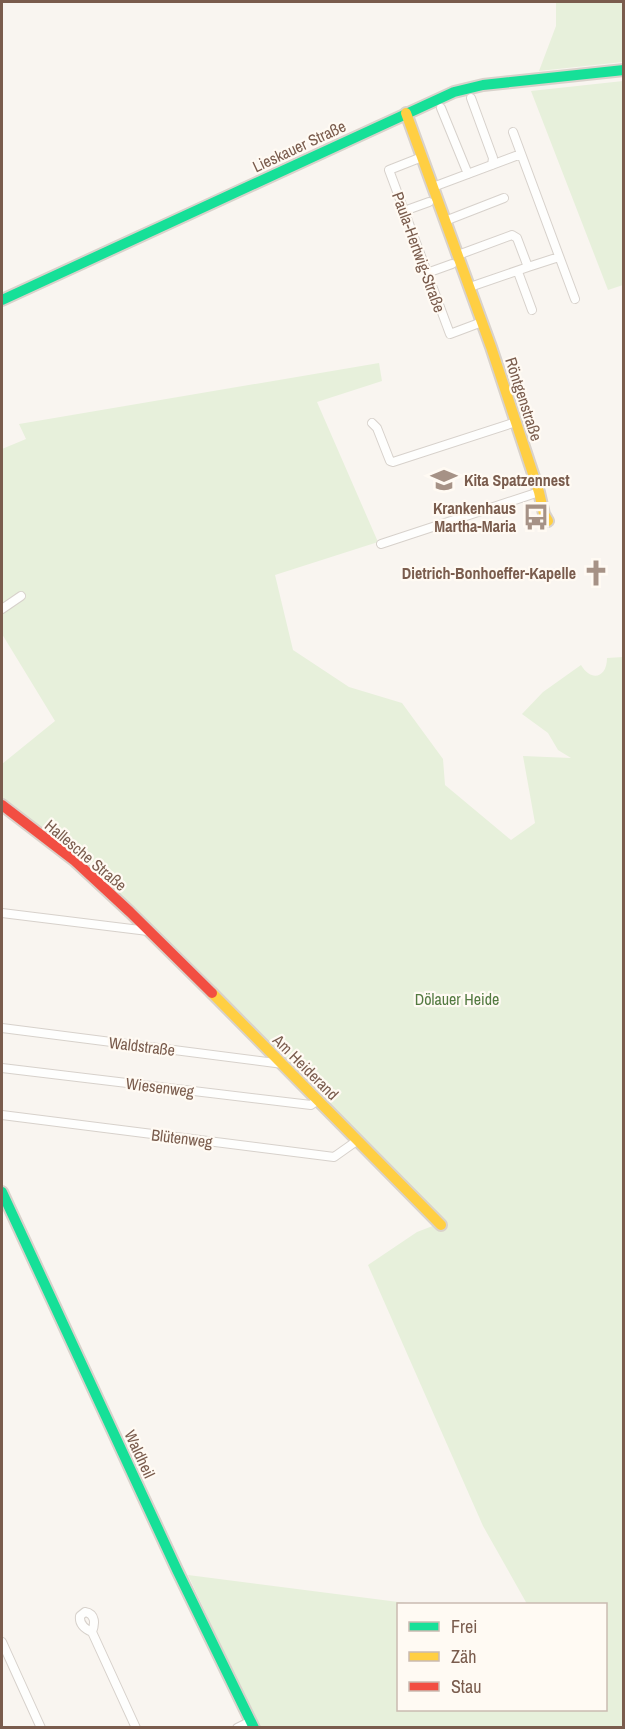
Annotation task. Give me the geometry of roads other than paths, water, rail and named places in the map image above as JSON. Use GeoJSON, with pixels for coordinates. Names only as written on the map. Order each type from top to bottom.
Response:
{"type":"FeatureCollection","features":[{"type":"Feature","properties":{"kind":"street","name":"Lieskauer Straße"},"geometry":{"type":"LineString","coordinates":[[2,300],[435,99],[468,88],[624,70]]}},
{"type":"Feature","properties":{"kind":"street"},"geometry":{"type":"LineString","coordinates":[[471,98],[493,158],[492,165]]}},
{"type":"Feature","properties":{"kind":"street"},"geometry":{"type":"LineString","coordinates":[[441,108],[468,174]]}},
{"type":"Feature","properties":{"kind":"street","name":"Röntgenstraße"},"geometry":{"type":"LineString","coordinates":[[406,112],[445,221],[455,259],[470,287],[548,521]]}},
{"type":"Feature","properties":{"kind":"street"},"geometry":{"type":"LineString","coordinates":[[513,132],[575,299]]}},
{"type":"Feature","properties":{"kind":"street"},"geometry":{"type":"LineString","coordinates":[[433,187],[521,154]]}},
{"type":"Feature","properties":{"kind":"street","name":"Paula-Hertwig-Straße"},"geometry":{"type":"LineString","coordinates":[[422,157],[389,170],[450,334],[482,322]]}},
{"type":"Feature","properties":{"kind":"street"},"geometry":{"type":"LineString","coordinates":[[445,221],[504,198]]}},
{"type":"Feature","properties":{"kind":"street"},"geometry":{"type":"LineString","coordinates":[[404,211],[429,202]]}},
{"type":"Feature","properties":{"kind":"street"},"geometry":{"type":"LineString","coordinates":[[427,273],[455,259],[515,236],[528,267]]}},
{"type":"Feature","properties":{"kind":"street"},"geometry":{"type":"LineString","coordinates":[[470,287],[559,257]]}},
{"type":"Feature","properties":{"kind":"street"},"geometry":{"type":"LineString","coordinates":[[518,272],[532,310]]}},
{"type":"Feature","properties":{"kind":"street"},"geometry":{"type":"LineString","coordinates":[[372,423],[377,428],[390,461],[393,462],[516,422]]}},
{"type":"Feature","properties":{"kind":"street"},"geometry":{"type":"LineString","coordinates":[[381,544],[539,492]]}},
{"type":"Feature","properties":{"kind":"street"},"geometry":{"type":"LineString","coordinates":[[2,609],[21,596]]}},
{"type":"Feature","properties":{"kind":"street","name":"Hallesche Straße"},"geometry":{"type":"LineString","coordinates":[[2,805],[75,861],[148,931]]}},
{"type":"Feature","properties":{"kind":"street"},"geometry":{"type":"LineString","coordinates":[[2,913],[148,931]]}},
{"type":"Feature","properties":{"kind":"street","name":"Am Heiderand"},"geometry":{"type":"LineString","coordinates":[[148,931],[441,1225]]}},
{"type":"Feature","properties":{"kind":"street","name":"Waldstraße"},"geometry":{"type":"LineString","coordinates":[[2,1028],[283,1064]]}},
{"type":"Feature","properties":{"kind":"street","name":"Wiesenweg"},"geometry":{"type":"LineString","coordinates":[[2,1068],[311,1105],[318,1100]]}},
{"type":"Feature","properties":{"kind":"street","name":"Blütenweg"},"geometry":{"type":"LineString","coordinates":[[2,1114],[334,1157],[358,1140]]}},
{"type":"Feature","properties":{"kind":"street","name":"Waldheil"},"geometry":{"type":"LineString","coordinates":[[2,1192],[177,1570],[252,1724]]}},
{"type":"Feature","properties":{"kind":"street"},"geometry":{"type":"LineString","coordinates":[[92,1632],[136,1728]]}},
{"type":"Feature","properties":{"kind":"street"},"geometry":{"type":"LineString","coordinates":[[2,1642],[40,1728]]}},
{"type":"Feature","properties":{"kind":"street"},"geometry":{"type":"LineString","coordinates":[[237,1728],[252,1724]]}},
{"type":"Feature","properties":{"kind":"place","name":"Kita Spatzennest"},"geometry":{"type":"Point","coordinates":[444,480]}},
{"type":"Feature","properties":{"kind":"place","name":"Krankenhaus Martha-Maria"},"geometry":{"type":"Point","coordinates":[536,517]}},
{"type":"Feature","properties":{"kind":"place","name":"Dietrich-Bonhoeffer-Kapelle"},"geometry":{"type":"Point","coordinates":[596,573]}},
{"type":"Feature","properties":{"kind":"park label","name":"Dölauer Heide"},"geometry":{"type":"Point","coordinates":[457,999]}}]}
